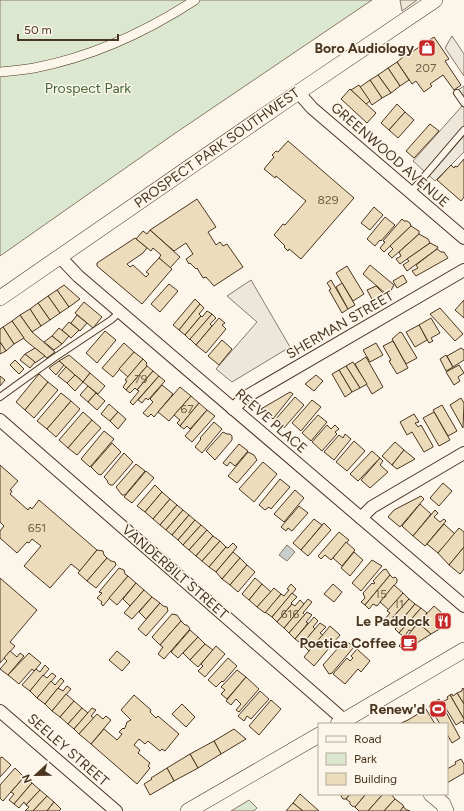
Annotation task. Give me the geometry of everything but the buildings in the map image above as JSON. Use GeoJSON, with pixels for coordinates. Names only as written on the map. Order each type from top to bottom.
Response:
{"type":"FeatureCollection","features":[{"type":"Feature","properties":{"kind":"street"},"geometry":{"type":"LineString","coordinates":[[0,72],[34,67],[84,54],[110,45],[166,18],[195,0]]}},
{"type":"Feature","properties":{"kind":"street","name":"PROSPECT PARK SOUTHWEST"},"geometry":{"type":"LineString","coordinates":[[0,298],[433,0]]}},
{"type":"Feature","properties":{"kind":"street","name":"GREENWOOD AVENUE"},"geometry":{"type":"LineString","coordinates":[[298,92],[312,108],[464,238]]}},
{"type":"Feature","properties":{"kind":"street","name":"REEVE PLACE"},"geometry":{"type":"LineString","coordinates":[[60,257],[78,276],[464,606]]}},
{"type":"Feature","properties":{"kind":"street","name":"SHERMAN STREET"},"geometry":{"type":"LineString","coordinates":[[233,409],[248,395],[464,270]]}},
{"type":"Feature","properties":{"kind":"street","name":"VANDERBILT STREET"},"geometry":{"type":"LineString","coordinates":[[0,420],[344,723]]}},
{"type":"Feature","properties":{"kind":"street"},"geometry":{"type":"LineString","coordinates":[[361,518],[372,507],[464,453]]}},
{"type":"Feature","properties":{"kind":"street"},"geometry":{"type":"LineString","coordinates":[[344,723],[464,650]]}},
{"type":"Feature","properties":{"kind":"street","name":"SEELEY STREET"},"geometry":{"type":"LineString","coordinates":[[0,711],[111,807]]}},
{"type":"Feature","properties":{"kind":"street"},"geometry":{"type":"LineString","coordinates":[[188,811],[318,736]]}},
{"type":"Feature","properties":{"kind":"street"},"geometry":{"type":"LineString","coordinates":[[432,795],[443,804],[446,811]]}},
{"type":"Feature","properties":{"kind":"lane"},"geometry":{"type":"LineString","coordinates":[[457,93],[464,103]]}},
{"type":"Feature","properties":{"kind":"lane"},"geometry":{"type":"LineString","coordinates":[[410,193],[464,130]]}},
{"type":"Feature","properties":{"kind":"lane"},"geometry":{"type":"LineString","coordinates":[[0,397],[54,358],[111,320],[120,312]]}},
{"type":"Feature","properties":{"kind":"green space","name":"Prospect Park"},"geometry":{"type":"Polygon","coordinates":[[[0,0],[372,0],[174,134],[0,256],[0,0]]]}},
{"type":"Feature","properties":{"kind":"green space"},"geometry":{"type":"Polygon","coordinates":[[[249,800],[257,808],[254,811],[231,811],[249,800]]]}},
{"type":"Feature","properties":{"kind":"shaded area"},"geometry":{"type":"Polygon","coordinates":[[[400,0],[417,0],[402,11],[400,0]]]}},
{"type":"Feature","properties":{"kind":"shaded area"},"geometry":{"type":"Polygon","coordinates":[[[452,36],[464,54],[464,76],[445,48],[452,36]]]}},
{"type":"Feature","properties":{"kind":"shaded area"},"geometry":{"type":"Polygon","coordinates":[[[464,86],[464,152],[435,181],[413,161],[463,105],[455,92],[464,86]]]}},
{"type":"Feature","properties":{"kind":"shaded area"},"geometry":{"type":"Polygon","coordinates":[[[251,280],[290,347],[232,382],[216,369],[257,322],[227,296],[251,280]]]}},
{"type":"Feature","properties":{"kind":"shaded area"},"geometry":{"type":"Polygon","coordinates":[[[287,545],[295,552],[287,561],[279,555],[287,545]]]}},
{"type":"Feature","properties":{"kind":"place","name":"Boro Audiology"},"geometry":{"type":"Point","coordinates":[427,48]}},
{"type":"Feature","properties":{"kind":"place","name":"Le Paddock"},"geometry":{"type":"Point","coordinates":[443,621]}},
{"type":"Feature","properties":{"kind":"place","name":"Poetica Coffee"},"geometry":{"type":"Point","coordinates":[409,643]}},
{"type":"Feature","properties":{"kind":"place","name":"Renew'd"},"geometry":{"type":"Point","coordinates":[438,709]}}]}
